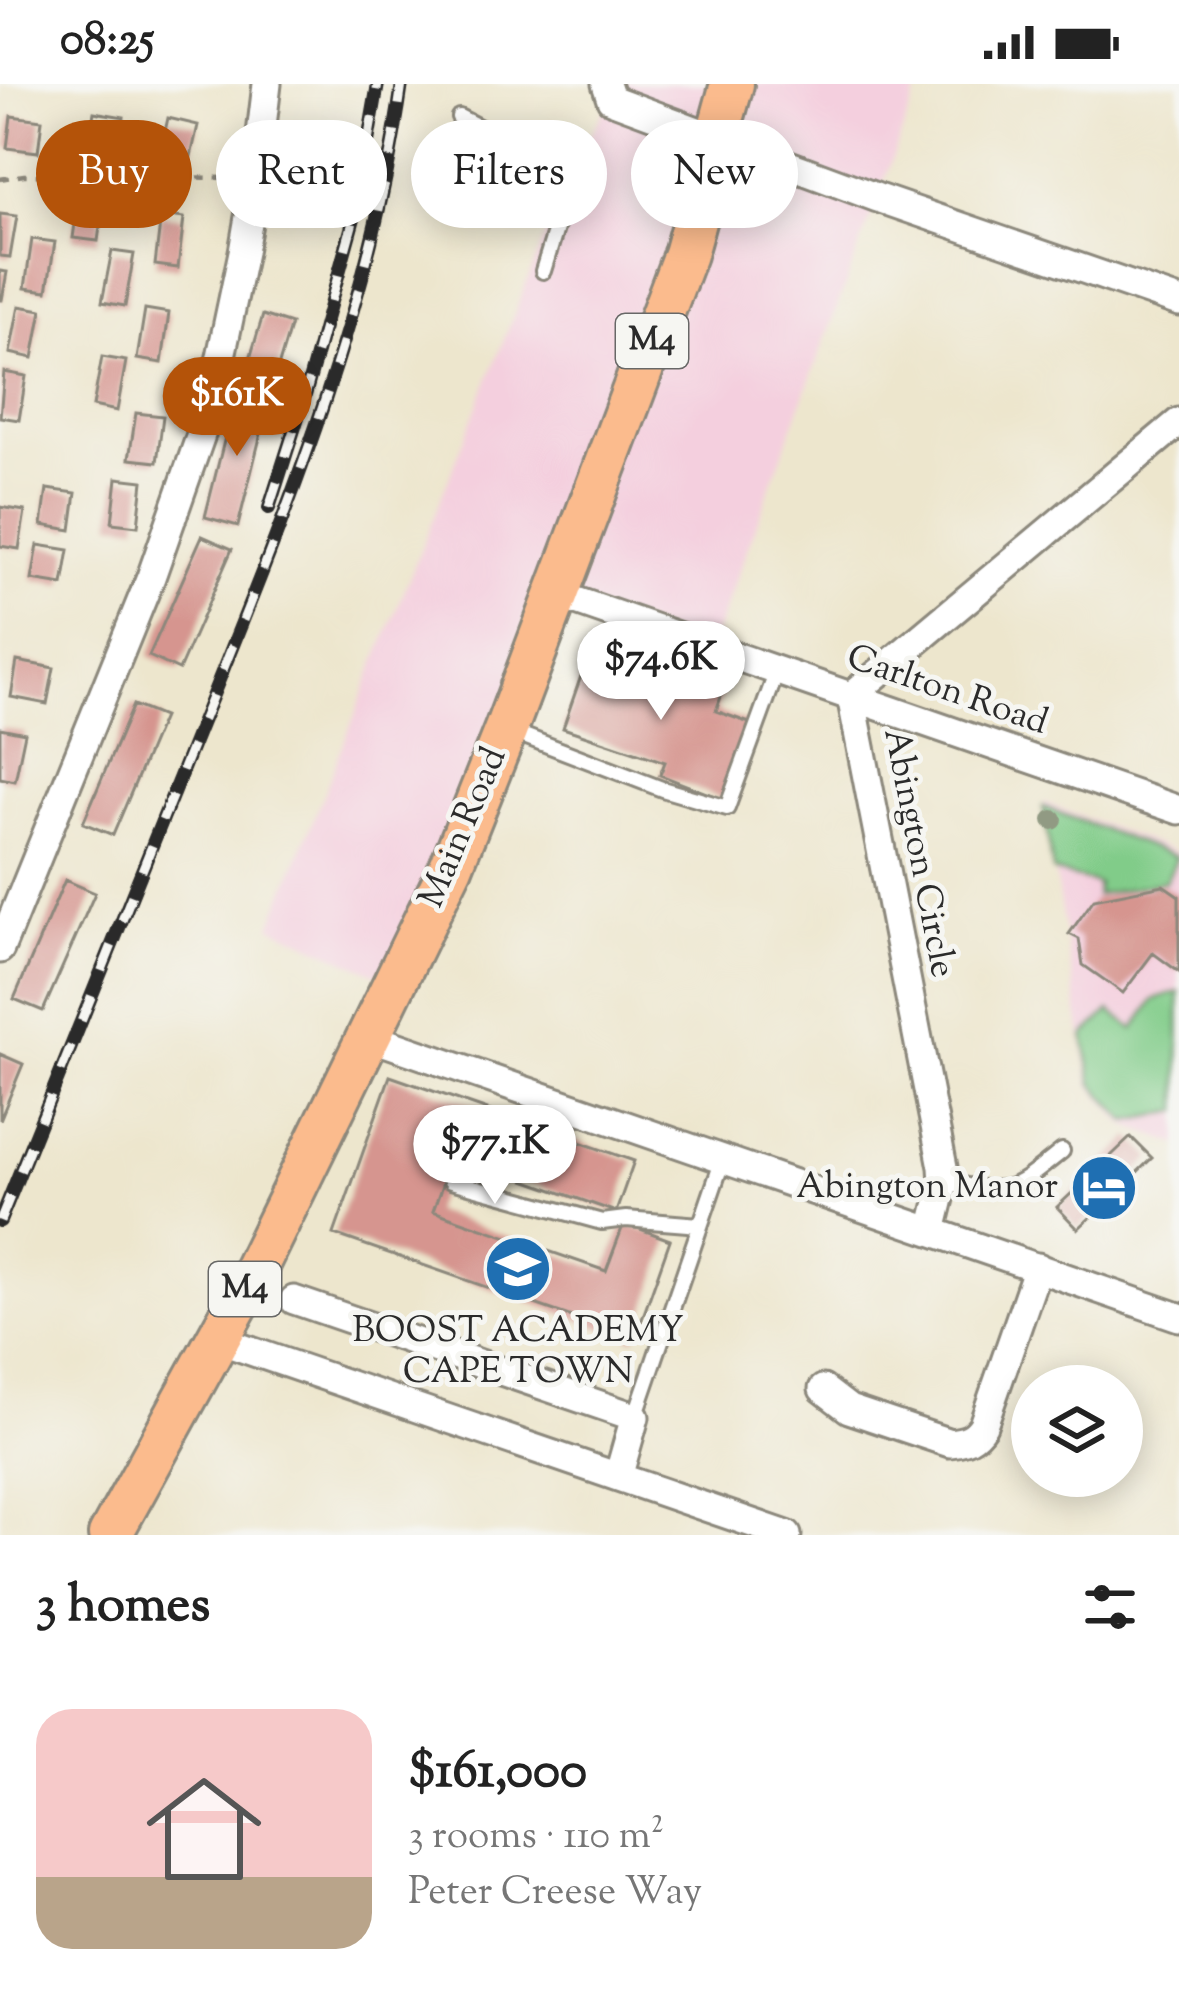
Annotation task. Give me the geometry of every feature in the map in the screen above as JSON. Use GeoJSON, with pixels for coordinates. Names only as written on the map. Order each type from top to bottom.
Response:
{"type":"FeatureCollection","features":[{"type":"Feature","properties":{"kind":"main road","name":"Main Road"},"geometry":{"type":"LineString","coordinates":[[722,120],[732,84]]}},
{"type":"Feature","properties":{"kind":"main road","name":"Main Road"},"geometry":{"type":"LineString","coordinates":[[110,1535],[248,1283],[451,866],[693,228]]}},
{"type":"Feature","properties":{"kind":"street"},"geometry":{"type":"LineString","coordinates":[[263,120],[267,84]]}},
{"type":"Feature","properties":{"kind":"street"},"geometry":{"type":"LineString","coordinates":[[606,84],[611,99],[665,120]]}},
{"type":"Feature","properties":{"kind":"street"},"geometry":{"type":"LineString","coordinates":[[798,168],[1179,302]]}},
{"type":"Feature","properties":{"kind":"street"},"geometry":{"type":"LineString","coordinates":[[0,949],[151,577],[210,409],[246,228]]}},
{"type":"Feature","properties":{"kind":"street","name":"Abington Circle"},"geometry":{"type":"LineString","coordinates":[[932,1231],[944,1182],[851,696],[1179,422]]}},
{"type":"Feature","properties":{"kind":"street","name":"Carlton Road"},"geometry":{"type":"LineString","coordinates":[[556,594],[1179,810]]}},
{"type":"Feature","properties":{"kind":"street"},"geometry":{"type":"LineString","coordinates":[[370,1037],[1179,1317]]}},
{"type":"Feature","properties":{"kind":"street"},"geometry":{"type":"LineString","coordinates":[[823,1389],[849,1409],[950,1443],[968,1441],[983,1425],[1039,1268]]}},
{"type":"Feature","properties":{"kind":"street"},"geometry":{"type":"LineString","coordinates":[[294,1300],[634,1418],[618,1477]]}},
{"type":"Feature","properties":{"kind":"street"},"geometry":{"type":"LineString","coordinates":[[216,1340],[787,1535]]}},
{"type":"Feature","properties":{"kind":"lane"},"geometry":{"type":"LineString","coordinates":[[459,117],[566,174],[570,183],[543,271]]}},
{"type":"Feature","properties":{"kind":"lane"},"geometry":{"type":"LineString","coordinates":[[506,729],[662,789],[727,808],[777,670]]}},
{"type":"Feature","properties":{"kind":"lane"},"geometry":{"type":"LineString","coordinates":[[944,1182],[1006,1190],[1020,1185],[1062,1151]]}},
{"type":"Feature","properties":{"kind":"lane"},"geometry":{"type":"LineString","coordinates":[[634,1418],[723,1160]]}},
{"type":"Feature","properties":{"kind":"lane"},"geometry":{"type":"LineString","coordinates":[[451,1181],[602,1222],[626,1219],[700,1225]]}},
{"type":"Feature","properties":{"kind":"path"},"geometry":{"type":"LineString","coordinates":[[0,179],[25,175],[216,179]]}},
{"type":"Feature","properties":{"kind":"shaded area"},"geometry":{"type":"Polygon","coordinates":[[[606,84],[920,84],[711,646],[556,594],[396,983],[271,926],[548,228],[607,228],[607,120],[599,120],[611,99],[606,84]]]}},
{"type":"Feature","properties":{"kind":"shaded area"},"geometry":{"type":"Polygon","coordinates":[[[1043,802],[1179,853],[1179,1145],[1125,1125],[1090,1085],[1043,802]]]}},
{"type":"Feature","properties":{"kind":"green space"},"geometry":{"type":"Polygon","coordinates":[[[1043,807],[1177,857],[1166,881],[1096,895],[1098,884],[1053,871],[1043,807]]]}},
{"type":"Feature","properties":{"kind":"green space"},"geometry":{"type":"Polygon","coordinates":[[[1179,992],[1179,1111],[1127,1121],[1093,1084],[1084,1036],[1110,1011],[1134,1029],[1154,1000],[1179,992]]]}},
{"type":"Feature","properties":{"kind":"building"},"geometry":{"type":"Polygon","coordinates":[[[94,112],[124,117],[124,120],[93,120],[94,112]]]}},
{"type":"Feature","properties":{"kind":"building"},"geometry":{"type":"Polygon","coordinates":[[[11,116],[42,120],[36,120],[36,152],[7,148],[11,116]]]}},
{"type":"Feature","properties":{"kind":"building"},"geometry":{"type":"Polygon","coordinates":[[[0,214],[17,216],[10,257],[0,256],[0,214]]]}},
{"type":"Feature","properties":{"kind":"building"},"geometry":{"type":"Polygon","coordinates":[[[74,228],[100,228],[98,241],[73,238],[74,228]]]}},
{"type":"Feature","properties":{"kind":"building"},"geometry":{"type":"Polygon","coordinates":[[[159,228],[183,228],[178,268],[155,265],[159,228]]]}},
{"type":"Feature","properties":{"kind":"building"},"geometry":{"type":"Polygon","coordinates":[[[32,239],[55,242],[47,291],[25,288],[32,239]]]}},
{"type":"Feature","properties":{"kind":"building"},"geometry":{"type":"Polygon","coordinates":[[[112,251],[134,254],[125,306],[102,302],[112,251]]]}},
{"type":"Feature","properties":{"kind":"building"},"geometry":{"type":"Polygon","coordinates":[[[0,271],[7,272],[2,300],[0,300],[0,271]]]}},
{"type":"Feature","properties":{"kind":"building"},"geometry":{"type":"Polygon","coordinates":[[[19,306],[42,310],[33,358],[10,353],[19,306]]]}},
{"type":"Feature","properties":{"kind":"building"},"geometry":{"type":"Polygon","coordinates":[[[145,309],[169,313],[162,363],[137,359],[145,309]]]}},
{"type":"Feature","properties":{"kind":"building"},"geometry":{"type":"Polygon","coordinates":[[[263,315],[291,324],[271,391],[243,382],[263,315]]]}},
{"type":"Feature","properties":{"kind":"building"},"geometry":{"type":"Polygon","coordinates":[[[102,357],[126,361],[117,411],[93,406],[102,357]]]}},
{"type":"Feature","properties":{"kind":"building"},"geometry":{"type":"Polygon","coordinates":[[[4,372],[26,376],[19,420],[0,417],[4,372]]]}},
{"type":"Feature","properties":{"kind":"building"},"geometry":{"type":"Polygon","coordinates":[[[236,393],[269,401],[238,526],[205,517],[236,393]]]}},
{"type":"Feature","properties":{"kind":"building"},"geometry":{"type":"Polygon","coordinates":[[[136,413],[163,416],[157,462],[129,459],[136,413]]]}},
{"type":"Feature","properties":{"kind":"building"},"geometry":{"type":"Polygon","coordinates":[[[117,478],[143,481],[138,526],[112,523],[117,478]]]}},
{"type":"Feature","properties":{"kind":"building"},"geometry":{"type":"Polygon","coordinates":[[[47,489],[76,493],[71,530],[42,525],[47,489]]]}},
{"type":"Feature","properties":{"kind":"building"},"geometry":{"type":"Polygon","coordinates":[[[0,507],[25,511],[19,549],[0,546],[0,507]]]}},
{"type":"Feature","properties":{"kind":"building"},"geometry":{"type":"Polygon","coordinates":[[[202,536],[232,549],[179,670],[149,656],[202,536]]]}},
{"type":"Feature","properties":{"kind":"building"},"geometry":{"type":"Polygon","coordinates":[[[38,545],[69,550],[63,585],[32,580],[38,545]]]}},
{"type":"Feature","properties":{"kind":"building"},"geometry":{"type":"Polygon","coordinates":[[[590,650],[722,694],[716,711],[755,725],[727,801],[660,775],[665,762],[563,728],[590,650]]]}},
{"type":"Feature","properties":{"kind":"building"},"geometry":{"type":"Polygon","coordinates":[[[17,661],[54,668],[47,704],[11,697],[17,661]]]}},
{"type":"Feature","properties":{"kind":"building"},"geometry":{"type":"Polygon","coordinates":[[[133,705],[163,717],[113,835],[83,823],[133,705]]]}},
{"type":"Feature","properties":{"kind":"building"},"geometry":{"type":"Polygon","coordinates":[[[0,728],[25,733],[15,781],[0,778],[0,728]]]}},
{"type":"Feature","properties":{"kind":"building"},"geometry":{"type":"Polygon","coordinates":[[[65,880],[95,893],[43,1011],[14,999],[65,880]]]}},
{"type":"Feature","properties":{"kind":"building"},"geometry":{"type":"Polygon","coordinates":[[[1163,885],[1179,896],[1179,972],[1153,953],[1123,993],[1083,965],[1079,939],[1069,934],[1094,899],[1163,885]]]}},
{"type":"Feature","properties":{"kind":"building"},"geometry":{"type":"Polygon","coordinates":[[[0,1054],[23,1064],[0,1120],[0,1054]]]}},
{"type":"Feature","properties":{"kind":"building"},"geometry":{"type":"Polygon","coordinates":[[[390,1076],[634,1161],[616,1212],[453,1155],[433,1211],[606,1271],[624,1223],[670,1240],[635,1339],[334,1234],[390,1076]]]}},
{"type":"Feature","properties":{"kind":"building","name":"Abington Manor"},"geometry":{"type":"Polygon","coordinates":[[[1131,1137],[1152,1158],[1126,1183],[1135,1193],[1120,1208],[1111,1198],[1078,1229],[1057,1207],[1131,1137]]]}},
{"type":"Feature","properties":{"kind":"railway"},"geometry":{"type":"LineString","coordinates":[[269,508],[356,211],[378,84]]}},
{"type":"Feature","properties":{"kind":"railway"},"geometry":{"type":"LineString","coordinates":[[0,1221],[298,478],[370,246],[402,84]]}},
{"type":"Feature","properties":{"kind":"place","name":"Abington Manor"},"geometry":{"type":"Point","coordinates":[1104,1188]}},
{"type":"Feature","properties":{"kind":"place","name":"BOOST ACADEMY CAPE TOWN"},"geometry":{"type":"Point","coordinates":[518,1269]}}]}
